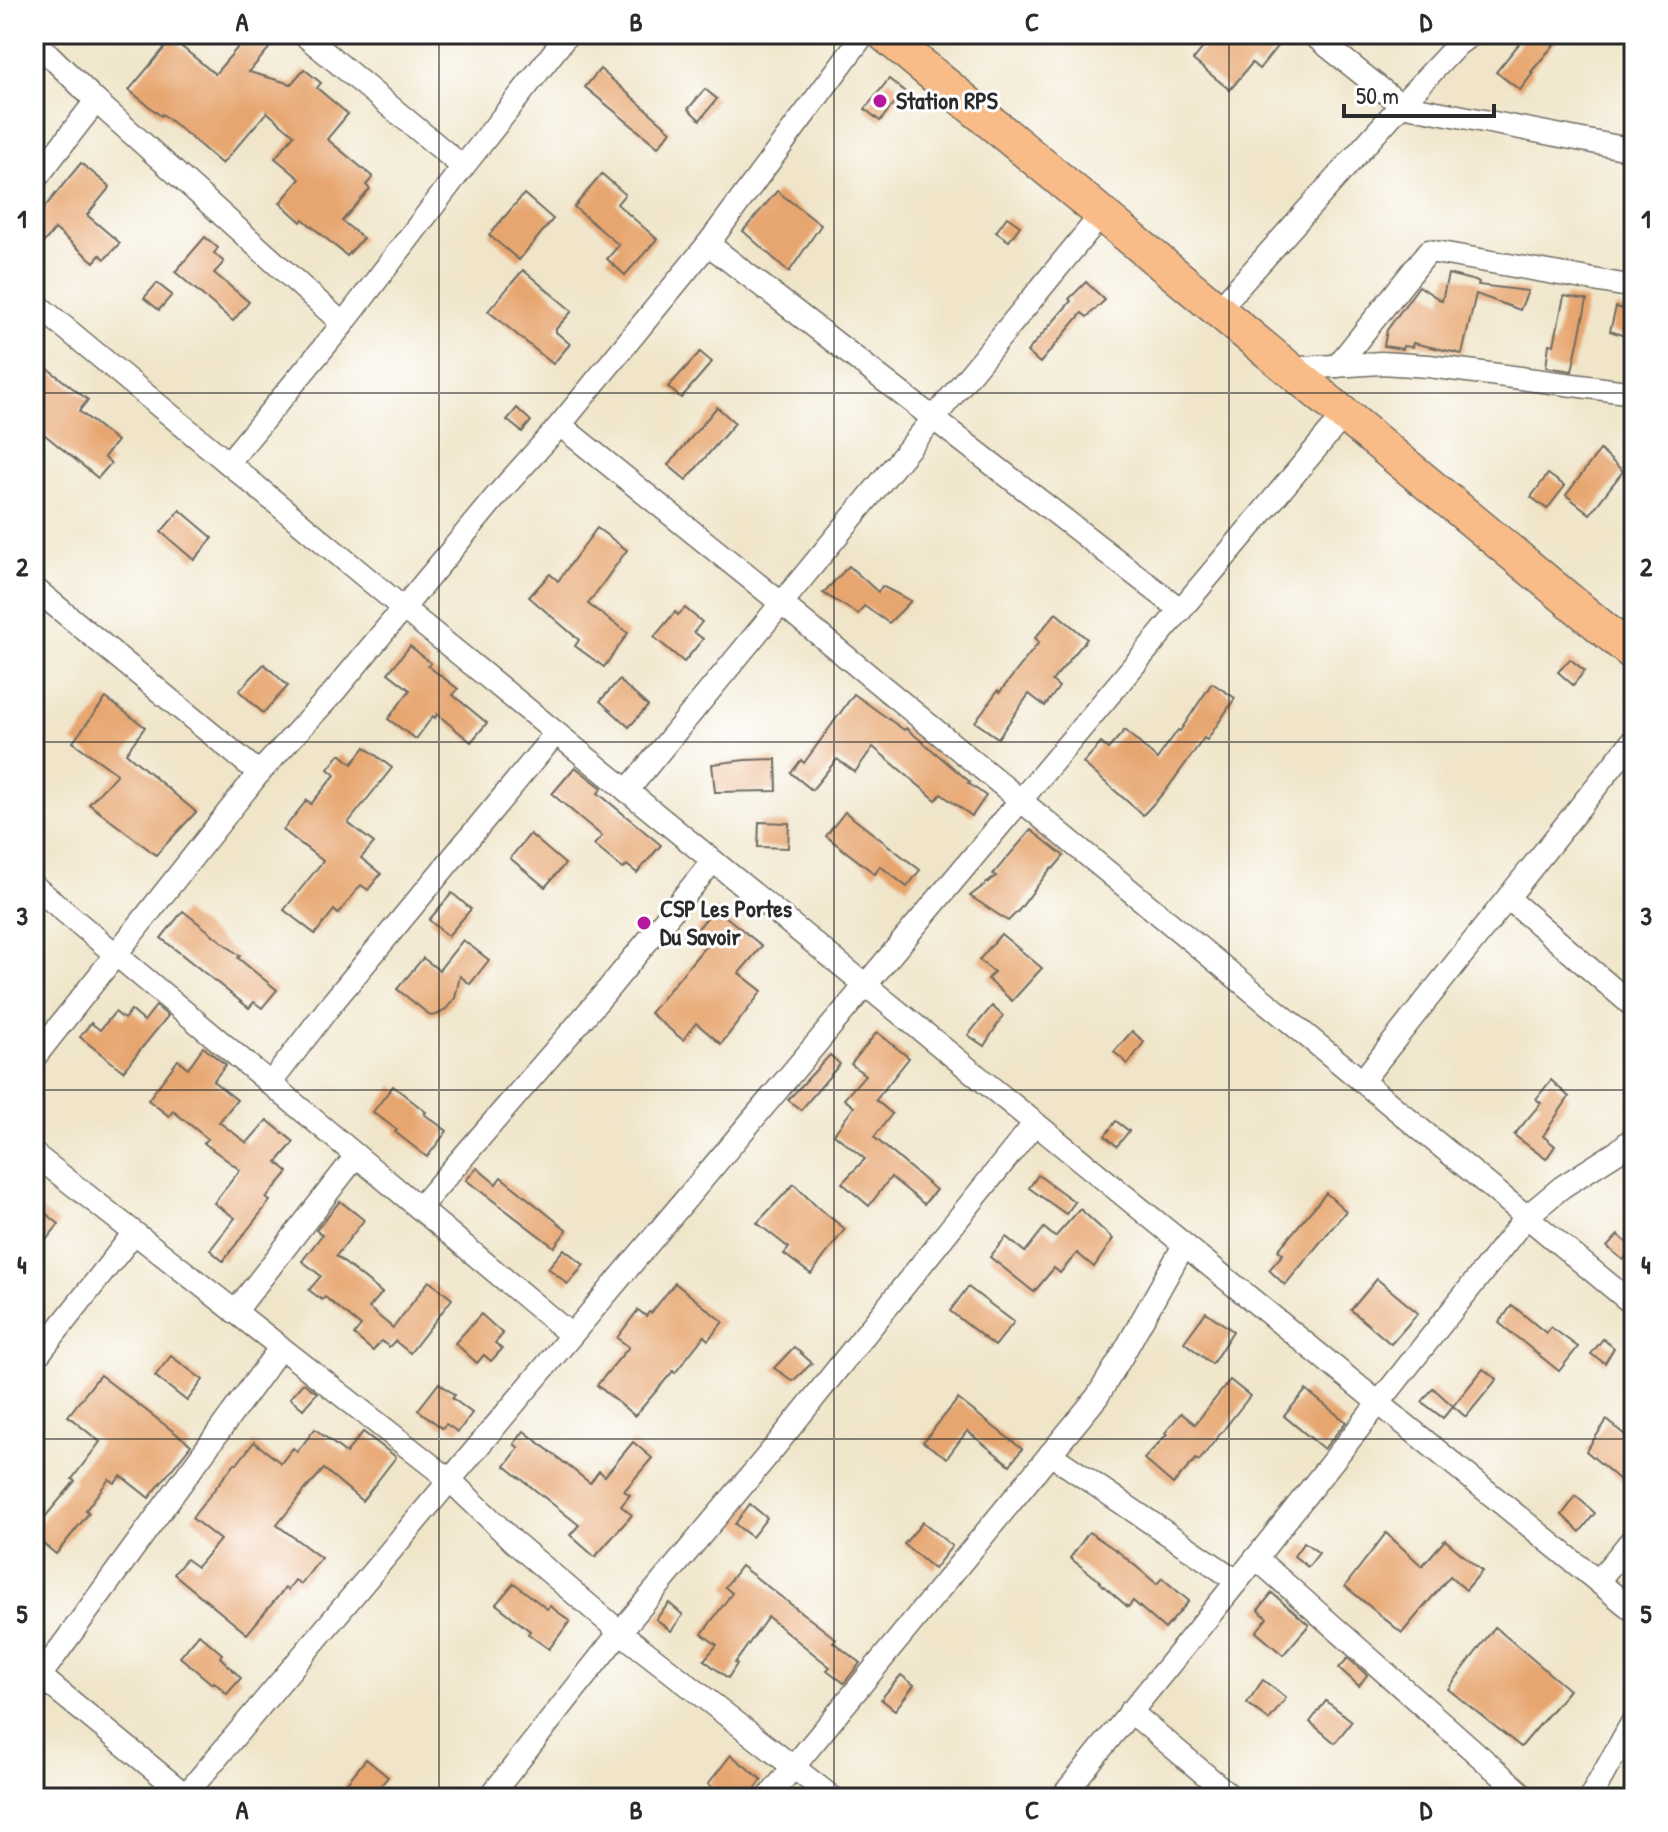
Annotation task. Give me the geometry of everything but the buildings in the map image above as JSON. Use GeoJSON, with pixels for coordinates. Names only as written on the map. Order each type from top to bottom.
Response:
{"type":"FeatureCollection","features":[{"type":"Feature","properties":{"kind":"main road"},"geometry":{"type":"LineString","coordinates":[[884,34],[1634,654]]}},
{"type":"Feature","properties":{"kind":"street"},"geometry":{"type":"LineString","coordinates":[[303,34],[463,167]]}},
{"type":"Feature","properties":{"kind":"street"},"geometry":{"type":"LineString","coordinates":[[34,1058],[259,773],[333,693],[498,494],[560,425],[708,244],[864,34]]}},
{"type":"Feature","properties":{"kind":"street"},"geometry":{"type":"LineString","coordinates":[[1312,34],[1401,105],[1633,143]]}},
{"type":"Feature","properties":{"kind":"street"},"geometry":{"type":"LineString","coordinates":[[1217,311],[1401,105],[1458,44],[1472,34]]}},
{"type":"Feature","properties":{"kind":"street"},"geometry":{"type":"LineString","coordinates":[[228,463],[343,324],[560,37]]}},
{"type":"Feature","properties":{"kind":"street"},"geometry":{"type":"LineString","coordinates":[[34,40],[96,101],[343,324]]}},
{"type":"Feature","properties":{"kind":"street"},"geometry":{"type":"LineString","coordinates":[[34,181],[96,101]]}},
{"type":"Feature","properties":{"kind":"street"},"geometry":{"type":"LineString","coordinates":[[627,791],[1101,215]]}},
{"type":"Feature","properties":{"kind":"street"},"geometry":{"type":"LineString","coordinates":[[708,244],[1181,610]]}},
{"type":"Feature","properties":{"kind":"street"},"geometry":{"type":"LineString","coordinates":[[1337,366],[1429,251],[1634,287]]}},
{"type":"Feature","properties":{"kind":"street"},"geometry":{"type":"LineString","coordinates":[[34,302],[404,609],[1634,1611]]}},
{"type":"Feature","properties":{"kind":"street"},"geometry":{"type":"LineString","coordinates":[[1287,369],[1381,363],[1429,366],[1634,393]]}},
{"type":"Feature","properties":{"kind":"street"},"geometry":{"type":"LineString","coordinates":[[280,1348],[37,1673],[186,1797],[1345,414]]}},
{"type":"Feature","properties":{"kind":"street"},"geometry":{"type":"LineString","coordinates":[[560,425],[1634,1305]]}},
{"type":"Feature","properties":{"kind":"street"},"geometry":{"type":"LineString","coordinates":[[34,588],[259,773]]}},
{"type":"Feature","properties":{"kind":"street"},"geometry":{"type":"LineString","coordinates":[[270,1084],[333,1002],[556,733]]}},
{"type":"Feature","properties":{"kind":"street"},"geometry":{"type":"LineString","coordinates":[[1362,1081],[1634,739]]}},
{"type":"Feature","properties":{"kind":"street"},"geometry":{"type":"LineString","coordinates":[[419,1208],[609,988],[713,861]]}},
{"type":"Feature","properties":{"kind":"street"},"geometry":{"type":"LineString","coordinates":[[34,886],[571,1335]]}},
{"type":"Feature","properties":{"kind":"street"},"geometry":{"type":"LineString","coordinates":[[1508,898],[1634,1007]]}},
{"type":"Feature","properties":{"kind":"street"},"geometry":{"type":"LineString","coordinates":[[489,1798],[620,1632],[773,1449],[1035,1123]]}},
{"type":"Feature","properties":{"kind":"street"},"geometry":{"type":"LineString","coordinates":[[1061,1798],[1526,1217],[1562,1187],[1617,1152],[1634,1137]]}},
{"type":"Feature","properties":{"kind":"street"},"geometry":{"type":"LineString","coordinates":[[34,1154],[450,1480],[514,1542],[620,1632],[833,1798]]}},
{"type":"Feature","properties":{"kind":"street"},"geometry":{"type":"LineString","coordinates":[[235,1312],[356,1156]]}},
{"type":"Feature","properties":{"kind":"street"},"geometry":{"type":"LineString","coordinates":[[34,1360],[134,1233]]}},
{"type":"Feature","properties":{"kind":"street"},"geometry":{"type":"LineString","coordinates":[[768,1798],[1097,1397],[1184,1245]]}},
{"type":"Feature","properties":{"kind":"street"},"geometry":{"type":"LineString","coordinates":[[1050,1454],[1237,1581]]}},
{"type":"Feature","properties":{"kind":"street"},"geometry":{"type":"LineString","coordinates":[[1598,1581],[1634,1537]]}},
{"type":"Feature","properties":{"kind":"street"},"geometry":{"type":"LineString","coordinates":[[1256,1558],[1527,1798]]}},
{"type":"Feature","properties":{"kind":"street"},"geometry":{"type":"LineString","coordinates":[[1130,1711],[1233,1798]]}},
{"type":"Feature","properties":{"kind":"street"},"geometry":{"type":"LineString","coordinates":[[1590,1798],[1634,1719]]}},
{"type":"Feature","properties":{"kind":"place","name":"Station RPS"},"geometry":{"type":"Point","coordinates":[880,101]}},
{"type":"Feature","properties":{"kind":"place","name":"CSP Les Portes Du Savoir"},"geometry":{"type":"Point","coordinates":[644,923]}}]}
